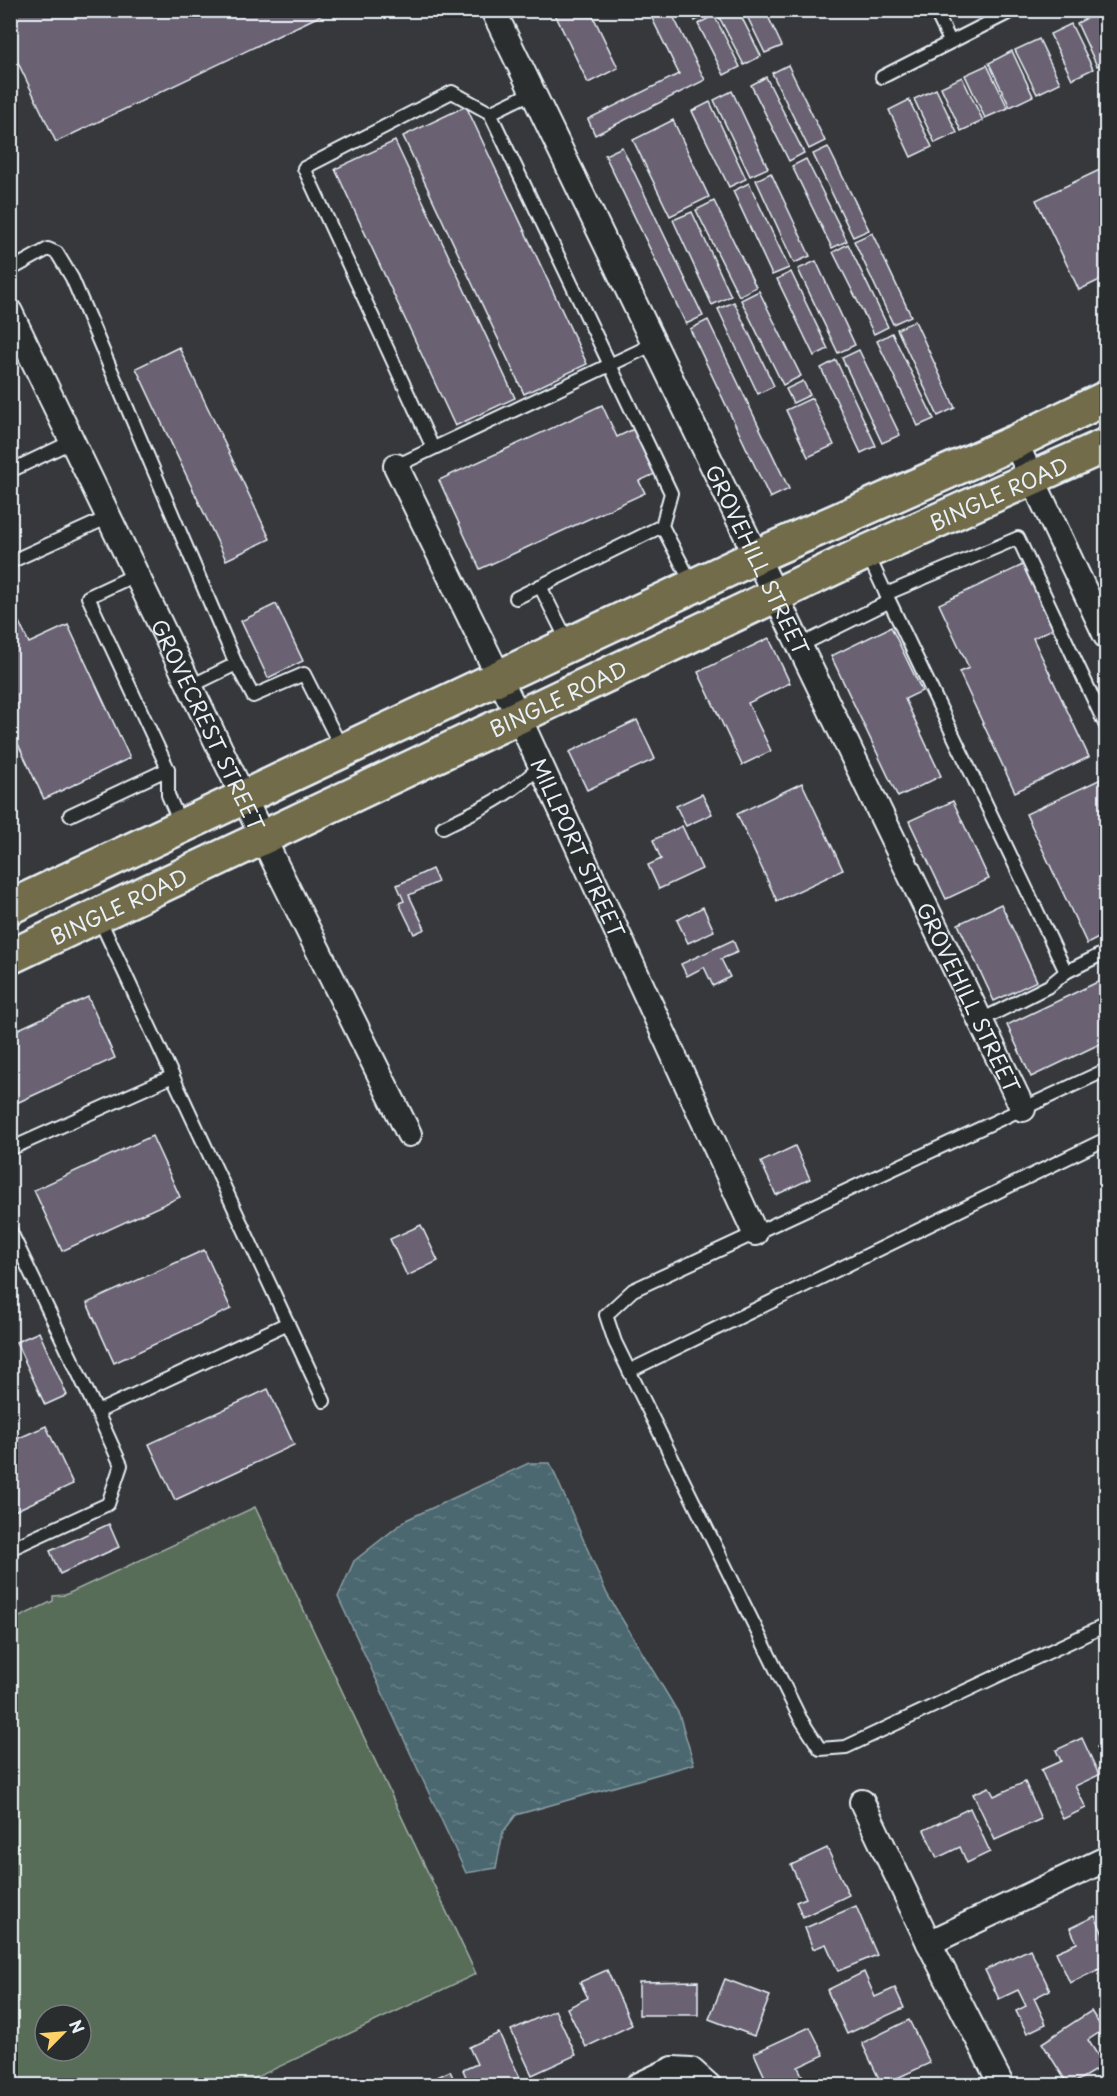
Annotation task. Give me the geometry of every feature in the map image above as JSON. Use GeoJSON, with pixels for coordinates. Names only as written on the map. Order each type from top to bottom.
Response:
{"type":"FeatureCollection","features":[{"type":"Feature","properties":{"kind":"main road","name":"BINGLE ROAD"},"geometry":{"type":"LineString","coordinates":[[10,907],[500,679],[757,556],[1015,442],[1107,398]]}},
{"type":"Feature","properties":{"kind":"main road","name":"BINGLE ROAD"},"geometry":{"type":"LineString","coordinates":[[10,957],[867,552],[1033,480],[1107,445]]}},
{"type":"Feature","properties":{"kind":"street","name":"GROVEHILL STREET"},"geometry":{"type":"LineString","coordinates":[[493,10],[1023,1109]]}},
{"type":"Feature","properties":{"kind":"street","name":"GROVECREST STREET"},"geometry":{"type":"LineString","coordinates":[[10,312],[409,1134]]}},
{"type":"Feature","properties":{"kind":"street"},"geometry":{"type":"LineString","coordinates":[[1015,442],[1107,636]]}},
{"type":"Feature","properties":{"kind":"street","name":"MILLPORT STREET"},"geometry":{"type":"LineString","coordinates":[[396,466],[541,765],[755,1233]]}},
{"type":"Feature","properties":{"kind":"street"},"geometry":{"type":"LineString","coordinates":[[862,1802],[929,1943],[1002,2085]]}},
{"type":"Feature","properties":{"kind":"street"},"geometry":{"type":"LineString","coordinates":[[929,1943],[1107,1859]]}},
{"type":"Feature","properties":{"kind":"street"},"geometry":{"type":"LineString","coordinates":[[637,2085],[673,2069],[691,2070],[709,2085]]}},
{"type":"Feature","properties":{"kind":"lane"},"geometry":{"type":"LineString","coordinates":[[935,10],[950,41]]}},
{"type":"Feature","properties":{"kind":"lane"},"geometry":{"type":"LineString","coordinates":[[882,77],[1014,10]]}},
{"type":"Feature","properties":{"kind":"lane"},"geometry":{"type":"LineString","coordinates":[[433,448],[304,168],[452,92],[490,113],[671,493],[662,526],[693,587]]}},
{"type":"Feature","properties":{"kind":"lane"},"geometry":{"type":"LineString","coordinates":[[490,113],[533,92]]}},
{"type":"Feature","properties":{"kind":"lane"},"geometry":{"type":"LineString","coordinates":[[10,270],[48,249],[57,253],[72,278],[236,664],[253,696],[304,674],[343,751]]}},
{"type":"Feature","properties":{"kind":"lane"},"geometry":{"type":"LineString","coordinates":[[396,466],[654,344]]}},
{"type":"Feature","properties":{"kind":"lane"},"geometry":{"type":"LineString","coordinates":[[10,471],[73,441]]}},
{"type":"Feature","properties":{"kind":"lane"},"geometry":{"type":"LineString","coordinates":[[10,562],[110,517]]}},
{"type":"Feature","properties":{"kind":"lane"},"geometry":{"type":"LineString","coordinates":[[516,598],[662,526]]}},
{"type":"Feature","properties":{"kind":"lane"},"geometry":{"type":"LineString","coordinates":[[799,646],[887,598],[1018,538],[1107,726]]}},
{"type":"Feature","properties":{"kind":"lane"},"geometry":{"type":"LineString","coordinates":[[867,552],[1066,972]]}},
{"type":"Feature","properties":{"kind":"lane"},"geometry":{"type":"LineString","coordinates":[[137,573],[88,597],[168,769],[168,795],[182,826]]}},
{"type":"Feature","properties":{"kind":"lane"},"geometry":{"type":"LineString","coordinates":[[540,586],[569,645]]}},
{"type":"Feature","properties":{"kind":"lane"},"geometry":{"type":"LineString","coordinates":[[191,686],[236,664]]}},
{"type":"Feature","properties":{"kind":"lane"},"geometry":{"type":"LineString","coordinates":[[443,827],[490,804],[523,783],[541,765]]}},
{"type":"Feature","properties":{"kind":"lane"},"geometry":{"type":"LineString","coordinates":[[70,815],[168,769]]}},
{"type":"Feature","properties":{"kind":"lane"},"geometry":{"type":"LineString","coordinates":[[98,916],[324,1401]]}},
{"type":"Feature","properties":{"kind":"lane"},"geometry":{"type":"LineString","coordinates":[[979,1021],[1049,986],[1066,972],[1107,952]]}},
{"type":"Feature","properties":{"kind":"lane"},"geometry":{"type":"LineString","coordinates":[[1107,1070],[633,1290],[606,1315],[629,1371],[800,1718],[820,1749],[846,1747],[1107,1625]]}},
{"type":"Feature","properties":{"kind":"lane"},"geometry":{"type":"LineString","coordinates":[[10,1149],[173,1076]]}},
{"type":"Feature","properties":{"kind":"lane"},"geometry":{"type":"LineString","coordinates":[[629,1371],[1107,1139]]}},
{"type":"Feature","properties":{"kind":"lane"},"geometry":{"type":"LineString","coordinates":[[10,1230],[121,1465],[108,1504],[10,1549]]}},
{"type":"Feature","properties":{"kind":"lane"},"geometry":{"type":"LineString","coordinates":[[97,1412],[288,1323]]}},
{"type":"Feature","properties":{"kind":"green space"},"geometry":{"type":"Polygon","coordinates":[[[255,1507],[476,1974],[240,2085],[11,2085],[11,1621],[53,1601],[53,1596],[65,1595],[255,1507]]]}},
{"type":"Feature","properties":{"kind":"water"},"geometry":{"type":"Polygon","coordinates":[[[529,1463],[550,1463],[607,1594],[679,1714],[694,1764],[516,1815],[503,1832],[496,1868],[466,1873],[338,1597],[354,1561],[406,1520],[529,1463]]]}},
{"type":"Feature","properties":{"kind":"building"},"geometry":{"type":"Polygon","coordinates":[[[10,10],[332,10],[56,142],[10,46],[10,10]]]}},
{"type":"Feature","properties":{"kind":"building"},"geometry":{"type":"Polygon","coordinates":[[[557,10],[590,10],[618,68],[588,83],[554,12],[557,10]]]}},
{"type":"Feature","properties":{"kind":"building"},"geometry":{"type":"Polygon","coordinates":[[[648,10],[670,10],[705,80],[595,135],[588,119],[679,74],[648,10]]]}},
{"type":"Feature","properties":{"kind":"building"},"geometry":{"type":"Polygon","coordinates":[[[690,10],[712,10],[713,11],[695,21],[690,10]]]}},
{"type":"Feature","properties":{"kind":"building"},"geometry":{"type":"Polygon","coordinates":[[[726,10],[738,10],[761,56],[744,65],[718,15],[726,10]]]}},
{"type":"Feature","properties":{"kind":"building"},"geometry":{"type":"Polygon","coordinates":[[[744,10],[765,10],[782,46],[765,53],[744,10]]]}},
{"type":"Feature","properties":{"kind":"building"},"geometry":{"type":"Polygon","coordinates":[[[1097,13],[1106,32],[1106,62],[1097,66],[1077,23],[1097,13]]]}},
{"type":"Feature","properties":{"kind":"building"},"geometry":{"type":"Polygon","coordinates":[[[714,15],[740,67],[724,75],[698,24],[714,15]]]}},
{"type":"Feature","properties":{"kind":"building"},"geometry":{"type":"Polygon","coordinates":[[[1071,24],[1093,69],[1072,79],[1050,34],[1071,24]]]}},
{"type":"Feature","properties":{"kind":"building"},"geometry":{"type":"Polygon","coordinates":[[[1039,39],[1060,83],[1037,94],[1015,50],[1039,39]]]}},
{"type":"Feature","properties":{"kind":"building"},"geometry":{"type":"Polygon","coordinates":[[[1012,51],[1033,96],[1010,107],[989,63],[1012,51]]]}},
{"type":"Feature","properties":{"kind":"building"},"geometry":{"type":"Polygon","coordinates":[[[788,65],[825,141],[809,149],[772,73],[788,65]]]}},
{"type":"Feature","properties":{"kind":"building"},"geometry":{"type":"Polygon","coordinates":[[[987,65],[1008,108],[985,118],[965,75],[987,65]]]}},
{"type":"Feature","properties":{"kind":"building"},"geometry":{"type":"Polygon","coordinates":[[[766,77],[804,153],[789,161],[751,85],[766,77]]]}},
{"type":"Feature","properties":{"kind":"building"},"geometry":{"type":"Polygon","coordinates":[[[962,77],[983,121],[961,131],[941,87],[962,77]]]}},
{"type":"Feature","properties":{"kind":"building"},"geometry":{"type":"Polygon","coordinates":[[[936,89],[957,133],[935,143],[914,99],[936,89]]]}},
{"type":"Feature","properties":{"kind":"building"},"geometry":{"type":"Polygon","coordinates":[[[732,91],[768,168],[750,176],[714,100],[732,91]]]}},
{"type":"Feature","properties":{"kind":"building"},"geometry":{"type":"Polygon","coordinates":[[[909,100],[932,147],[911,157],[889,110],[909,100]]]}},
{"type":"Feature","properties":{"kind":"building"},"geometry":{"type":"Polygon","coordinates":[[[710,102],[746,179],[729,187],[692,111],[710,102]]]}},
{"type":"Feature","properties":{"kind":"building"},"geometry":{"type":"Polygon","coordinates":[[[466,106],[587,364],[524,394],[403,136],[466,106]]]}},
{"type":"Feature","properties":{"kind":"building"},"geometry":{"type":"Polygon","coordinates":[[[673,120],[709,197],[670,216],[633,140],[673,120]]]}},
{"type":"Feature","properties":{"kind":"building"},"geometry":{"type":"Polygon","coordinates":[[[395,141],[515,398],[455,426],[335,169],[395,141]]]}},
{"type":"Feature","properties":{"kind":"building"},"geometry":{"type":"Polygon","coordinates":[[[622,147],[703,316],[686,324],[605,155],[622,147]]]}},
{"type":"Feature","properties":{"kind":"building"},"geometry":{"type":"Polygon","coordinates":[[[828,147],[869,230],[853,237],[813,154],[828,147]]]}},
{"type":"Feature","properties":{"kind":"building"},"geometry":{"type":"Polygon","coordinates":[[[806,159],[847,241],[832,248],[792,166],[806,159]]]}},
{"type":"Feature","properties":{"kind":"building"},"geometry":{"type":"Polygon","coordinates":[[[1106,167],[1106,277],[1079,290],[1036,200],[1106,167]]]}},
{"type":"Feature","properties":{"kind":"building"},"geometry":{"type":"Polygon","coordinates":[[[771,173],[810,256],[794,263],[756,180],[771,173]]]}},
{"type":"Feature","properties":{"kind":"building"},"geometry":{"type":"Polygon","coordinates":[[[749,183],[789,268],[772,275],[733,191],[749,183]]]}},
{"type":"Feature","properties":{"kind":"building"},"geometry":{"type":"Polygon","coordinates":[[[714,201],[756,287],[739,296],[696,210],[714,201]]]}},
{"type":"Feature","properties":{"kind":"building"},"geometry":{"type":"Polygon","coordinates":[[[692,212],[731,296],[712,305],[673,220],[692,212]]]}},
{"type":"Feature","properties":{"kind":"building"},"geometry":{"type":"Polygon","coordinates":[[[872,233],[911,316],[893,324],[854,241],[872,233]]]}},
{"type":"Feature","properties":{"kind":"building"},"geometry":{"type":"Polygon","coordinates":[[[848,244],[888,327],[874,334],[833,252],[848,244]]]}},
{"type":"Feature","properties":{"kind":"building"},"geometry":{"type":"Polygon","coordinates":[[[816,261],[855,345],[838,353],[798,269],[816,261]]]}},
{"type":"Feature","properties":{"kind":"building"},"geometry":{"type":"Polygon","coordinates":[[[791,272],[828,349],[814,356],[777,279],[791,272]]]}},
{"type":"Feature","properties":{"kind":"building"},"geometry":{"type":"Polygon","coordinates":[[[759,291],[801,376],[783,385],[741,300],[759,291]]]}},
{"type":"Feature","properties":{"kind":"building"},"geometry":{"type":"Polygon","coordinates":[[[734,302],[774,386],[758,394],[718,309],[734,302]]]}},
{"type":"Feature","properties":{"kind":"building"},"geometry":{"type":"Polygon","coordinates":[[[708,320],[789,489],[770,498],[690,329],[708,320]]]}},
{"type":"Feature","properties":{"kind":"building"},"geometry":{"type":"Polygon","coordinates":[[[915,321],[955,408],[938,416],[897,329],[915,321]]]}},
{"type":"Feature","properties":{"kind":"building"},"geometry":{"type":"Polygon","coordinates":[[[892,333],[934,419],[918,426],[877,341],[892,333]]]}},
{"type":"Feature","properties":{"kind":"building"},"geometry":{"type":"Polygon","coordinates":[[[179,347],[270,539],[226,560],[136,368],[179,347]]]}},
{"type":"Feature","properties":{"kind":"building"},"geometry":{"type":"Polygon","coordinates":[[[859,350],[900,435],[882,443],[842,358],[859,350]]]}},
{"type":"Feature","properties":{"kind":"building"},"geometry":{"type":"Polygon","coordinates":[[[836,360],[876,446],[861,453],[821,368],[836,360]]]}},
{"type":"Feature","properties":{"kind":"building"},"geometry":{"type":"Polygon","coordinates":[[[803,381],[810,395],[793,403],[786,389],[803,381]]]}},
{"type":"Feature","properties":{"kind":"building"},"geometry":{"type":"Polygon","coordinates":[[[812,398],[834,445],[808,457],[786,410],[812,398]]]}},
{"type":"Feature","properties":{"kind":"building"},"geometry":{"type":"Polygon","coordinates":[[[602,405],[617,437],[638,427],[659,472],[639,481],[645,493],[480,569],[439,480],[602,405]]]}},
{"type":"Feature","properties":{"kind":"building"},"geometry":{"type":"Polygon","coordinates":[[[1025,564],[1055,628],[1033,638],[1089,757],[1015,792],[959,672],[969,668],[939,604],[1025,564]]]}},
{"type":"Feature","properties":{"kind":"building"},"geometry":{"type":"Polygon","coordinates":[[[276,604],[303,661],[268,678],[241,621],[276,604]]]}},
{"type":"Feature","properties":{"kind":"building"},"geometry":{"type":"Polygon","coordinates":[[[19,622],[29,643],[68,625],[130,758],[44,799],[10,727],[10,653],[13,652],[10,645],[10,626],[19,622]]]}},
{"type":"Feature","properties":{"kind":"building"},"geometry":{"type":"Polygon","coordinates":[[[891,627],[922,691],[905,699],[941,776],[898,797],[831,656],[891,627]]]}},
{"type":"Feature","properties":{"kind":"building"},"geometry":{"type":"Polygon","coordinates":[[[769,638],[790,683],[748,703],[771,751],[742,765],[698,672],[769,638]]]}},
{"type":"Feature","properties":{"kind":"building"},"geometry":{"type":"Polygon","coordinates":[[[637,720],[655,759],[587,790],[569,752],[637,720]]]}},
{"type":"Feature","properties":{"kind":"building"},"geometry":{"type":"Polygon","coordinates":[[[1101,779],[1106,792],[1106,934],[1087,944],[1026,814],[1101,779]]]}},
{"type":"Feature","properties":{"kind":"building"},"geometry":{"type":"Polygon","coordinates":[[[802,783],[843,870],[777,901],[737,814],[802,783]]]}},
{"type":"Feature","properties":{"kind":"building"},"geometry":{"type":"Polygon","coordinates":[[[702,794],[712,814],[686,826],[676,806],[702,794]]]}},
{"type":"Feature","properties":{"kind":"building"},"geometry":{"type":"Polygon","coordinates":[[[953,801],[989,879],[946,899],[909,821],[953,801]]]}},
{"type":"Feature","properties":{"kind":"building"},"geometry":{"type":"Polygon","coordinates":[[[682,826],[702,869],[659,889],[648,865],[661,859],[653,840],[682,826]]]}},
{"type":"Feature","properties":{"kind":"building"},"geometry":{"type":"Polygon","coordinates":[[[432,869],[438,882],[409,895],[425,929],[414,934],[399,903],[404,901],[397,885],[432,869]]]}},
{"type":"Feature","properties":{"kind":"building"},"geometry":{"type":"Polygon","coordinates":[[[1001,904],[1037,981],[994,1001],[958,924],[1001,904]]]}},
{"type":"Feature","properties":{"kind":"building"},"geometry":{"type":"Polygon","coordinates":[[[703,907],[714,931],[688,943],[677,920],[703,907]]]}},
{"type":"Feature","properties":{"kind":"building"},"geometry":{"type":"Polygon","coordinates":[[[733,940],[738,952],[721,959],[730,977],[713,986],[704,967],[687,976],[681,964],[733,940]]]}},
{"type":"Feature","properties":{"kind":"building"},"geometry":{"type":"Polygon","coordinates":[[[1106,978],[1106,1041],[1031,1077],[1007,1025],[1106,978]]]}},
{"type":"Feature","properties":{"kind":"building"},"geometry":{"type":"Polygon","coordinates":[[[88,997],[115,1058],[10,1106],[10,1033],[88,997]]]}},
{"type":"Feature","properties":{"kind":"building"},"geometry":{"type":"Polygon","coordinates":[[[152,1136],[180,1197],[62,1251],[34,1190],[152,1136]]]}},
{"type":"Feature","properties":{"kind":"building"},"geometry":{"type":"Polygon","coordinates":[[[795,1146],[810,1179],[776,1195],[761,1162],[795,1146]]]}},
{"type":"Feature","properties":{"kind":"building"},"geometry":{"type":"Polygon","coordinates":[[[421,1225],[438,1261],[407,1276],[390,1239],[421,1225]]]}},
{"type":"Feature","properties":{"kind":"building"},"geometry":{"type":"Polygon","coordinates":[[[204,1250],[231,1309],[114,1363],[87,1303],[204,1250]]]}},
{"type":"Feature","properties":{"kind":"building"},"geometry":{"type":"Polygon","coordinates":[[[39,1332],[67,1395],[45,1405],[16,1342],[39,1332]]]}},
{"type":"Feature","properties":{"kind":"building"},"geometry":{"type":"Polygon","coordinates":[[[268,1389],[294,1445],[175,1500],[149,1444],[268,1389]]]}},
{"type":"Feature","properties":{"kind":"building"},"geometry":{"type":"Polygon","coordinates":[[[46,1426],[73,1484],[10,1513],[10,1442],[46,1426]]]}},
{"type":"Feature","properties":{"kind":"building"},"geometry":{"type":"Polygon","coordinates":[[[109,1524],[119,1547],[60,1574],[50,1551],[109,1524]]]}},
{"type":"Feature","properties":{"kind":"building"},"geometry":{"type":"Polygon","coordinates":[[[1082,1738],[1099,1775],[1075,1786],[1086,1808],[1063,1819],[1041,1770],[1061,1761],[1056,1750],[1082,1738]]]}},
{"type":"Feature","properties":{"kind":"building"},"geometry":{"type":"Polygon","coordinates":[[[1106,1743],[1106,1767],[1097,1747],[1106,1743]]]}},
{"type":"Feature","properties":{"kind":"building"},"geometry":{"type":"Polygon","coordinates":[[[1025,1782],[1041,1819],[995,1840],[973,1794],[989,1787],[994,1796],[1025,1782]]]}},
{"type":"Feature","properties":{"kind":"building"},"geometry":{"type":"Polygon","coordinates":[[[970,1808],[990,1852],[967,1863],[960,1847],[937,1858],[924,1830],[970,1808]]]}},
{"type":"Feature","properties":{"kind":"building"},"geometry":{"type":"Polygon","coordinates":[[[827,1848],[849,1895],[803,1917],[796,1902],[806,1898],[791,1865],[827,1848]]]}},
{"type":"Feature","properties":{"kind":"building"},"geometry":{"type":"Polygon","coordinates":[[[856,1906],[877,1955],[838,1971],[826,1944],[813,1949],[805,1928],[856,1906]]]}},
{"type":"Feature","properties":{"kind":"building"},"geometry":{"type":"Polygon","coordinates":[[[1095,1916],[1106,1941],[1106,1966],[1070,1983],[1056,1952],[1077,1943],[1070,1928],[1095,1916]]]}},
{"type":"Feature","properties":{"kind":"building"},"geometry":{"type":"Polygon","coordinates":[[[1030,1949],[1050,1990],[1034,1998],[1046,2024],[1027,2033],[1016,2011],[1026,2006],[1018,1990],[999,1999],[985,1970],[1030,1949]]]}},
{"type":"Feature","properties":{"kind":"building"},"geometry":{"type":"Polygon","coordinates":[[[607,1970],[632,2025],[586,2047],[567,2008],[588,1998],[580,1982],[607,1970]]]}},
{"type":"Feature","properties":{"kind":"building"},"geometry":{"type":"Polygon","coordinates":[[[864,1972],[875,1997],[895,1988],[904,2008],[847,2034],[827,1990],[864,1972]]]}},
{"type":"Feature","properties":{"kind":"building"},"geometry":{"type":"Polygon","coordinates":[[[725,1979],[770,1996],[754,2036],[709,2019],[725,1979]]]}},
{"type":"Feature","properties":{"kind":"building"},"geometry":{"type":"Polygon","coordinates":[[[698,1981],[698,2015],[639,2015],[639,1982],[698,1981]]]}},
{"type":"Feature","properties":{"kind":"building"},"geometry":{"type":"Polygon","coordinates":[[[555,2010],[576,2055],[532,2075],[511,2030],[555,2010]]]}},
{"type":"Feature","properties":{"kind":"building"},"geometry":{"type":"Polygon","coordinates":[[[1091,2011],[1103,2030],[1088,2040],[1104,2065],[1069,2086],[1042,2043],[1091,2011]]]}},
{"type":"Feature","properties":{"kind":"building"},"geometry":{"type":"Polygon","coordinates":[[[909,2020],[930,2063],[882,2085],[862,2043],[909,2020]]]}},
{"type":"Feature","properties":{"kind":"building"},"geometry":{"type":"Polygon","coordinates":[[[810,2027],[824,2055],[798,2067],[807,2085],[769,2086],[754,2053],[810,2027]]]}},
{"type":"Feature","properties":{"kind":"building"},"geometry":{"type":"Polygon","coordinates":[[[499,2033],[521,2080],[510,2086],[470,2086],[463,2070],[477,2064],[469,2047],[499,2033]]]}},
{"type":"Feature","properties":{"kind":"building"},"geometry":{"type":"Polygon","coordinates":[[[450,2071],[457,2086],[419,2086],[450,2071]]]}}]}
